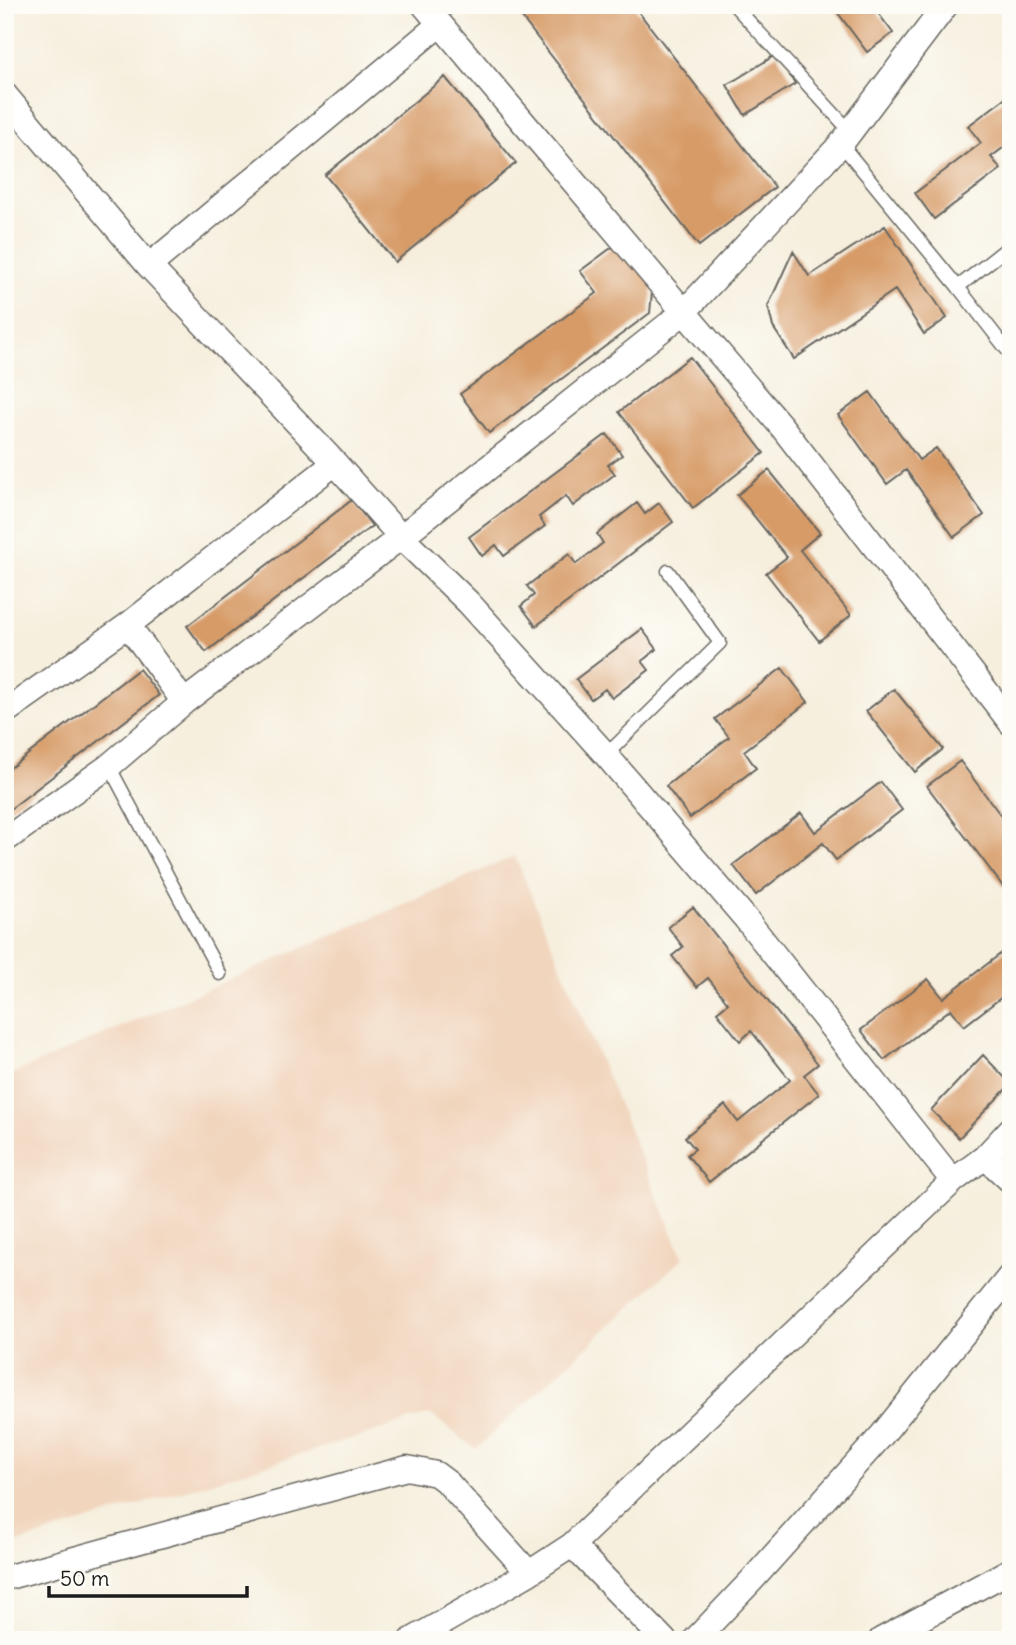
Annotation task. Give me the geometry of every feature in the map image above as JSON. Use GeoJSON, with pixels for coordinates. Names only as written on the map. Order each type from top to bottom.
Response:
{"type":"FeatureCollection","features":[{"type":"Feature","properties":{"kind":"street"},"geometry":{"type":"LineString","coordinates":[[5,840],[109,766],[184,702],[401,537],[684,312],[846,137],[946,5]]}},
{"type":"Feature","properties":{"kind":"street"},"geometry":{"type":"LineString","coordinates":[[149,266],[432,15],[782,427],[1011,723]]}},
{"type":"Feature","properties":{"kind":"street"},"geometry":{"type":"LineString","coordinates":[[5,95],[149,266],[401,537],[468,603],[606,755],[746,919],[953,1181]]}},
{"type":"Feature","properties":{"kind":"street"},"geometry":{"type":"LineString","coordinates":[[5,712],[128,625],[335,463]]}},
{"type":"Feature","properties":{"kind":"street"},"geometry":{"type":"LineString","coordinates":[[128,625],[184,702]]}},
{"type":"Feature","properties":{"kind":"street"},"geometry":{"type":"LineString","coordinates":[[412,1640],[529,1573],[572,1545],[953,1181],[985,1157],[1011,1129]]}},
{"type":"Feature","properties":{"kind":"street"},"geometry":{"type":"LineString","coordinates":[[985,1157],[1011,1181]]}},
{"type":"Feature","properties":{"kind":"street"},"geometry":{"type":"LineString","coordinates":[[695,1640],[882,1435],[1011,1275]]}},
{"type":"Feature","properties":{"kind":"street"},"geometry":{"type":"LineString","coordinates":[[5,1578],[407,1468],[436,1474],[448,1483],[529,1573]]}},
{"type":"Feature","properties":{"kind":"street"},"geometry":{"type":"LineString","coordinates":[[572,1545],[664,1640]]}},
{"type":"Feature","properties":{"kind":"street"},"geometry":{"type":"LineString","coordinates":[[881,1640],[1011,1570]]}},
{"type":"Feature","properties":{"kind":"lane"},"geometry":{"type":"LineString","coordinates":[[734,5],[846,137],[1011,355]]}},
{"type":"Feature","properties":{"kind":"lane"},"geometry":{"type":"LineString","coordinates":[[958,287],[1011,246]]}},
{"type":"Feature","properties":{"kind":"lane"},"geometry":{"type":"LineString","coordinates":[[606,755],[720,643],[668,571]]}},
{"type":"Feature","properties":{"kind":"lane"},"geometry":{"type":"LineString","coordinates":[[109,766],[220,974]]}},
{"type":"Feature","properties":{"kind":"shaded area"},"geometry":{"type":"Polygon","coordinates":[[[515,856],[683,1258],[476,1449],[430,1414],[5,1547],[5,1077],[515,856]]]}},
{"type":"Feature","properties":{"kind":"building"},"geometry":{"type":"Polygon","coordinates":[[[512,5],[633,5],[775,187],[699,246],[512,5]]]}},
{"type":"Feature","properties":{"kind":"building"},"geometry":{"type":"Polygon","coordinates":[[[832,5],[872,5],[893,33],[867,52],[832,5]]]}},
{"type":"Feature","properties":{"kind":"building"},"geometry":{"type":"Polygon","coordinates":[[[777,54],[795,84],[745,115],[727,85],[777,54]]]}},
{"type":"Feature","properties":{"kind":"building"},"geometry":{"type":"Polygon","coordinates":[[[445,77],[516,163],[395,262],[325,175],[445,77]]]}},
{"type":"Feature","properties":{"kind":"building"},"geometry":{"type":"Polygon","coordinates":[[[1011,94],[1011,142],[991,157],[1001,169],[934,219],[915,193],[981,143],[968,126],[1011,94]]]}},
{"type":"Feature","properties":{"kind":"building"},"geometry":{"type":"Polygon","coordinates":[[[885,226],[947,318],[924,334],[895,290],[794,359],[773,327],[768,306],[793,251],[809,276],[885,226]]]}},
{"type":"Feature","properties":{"kind":"building"},"geometry":{"type":"Polygon","coordinates":[[[622,240],[653,281],[650,313],[489,433],[460,394],[597,293],[580,271],[622,240]]]}},
{"type":"Feature","properties":{"kind":"building"},"geometry":{"type":"Polygon","coordinates":[[[690,357],[764,453],[693,508],[619,412],[690,357]]]}},
{"type":"Feature","properties":{"kind":"building"},"geometry":{"type":"Polygon","coordinates":[[[870,392],[919,460],[936,448],[984,515],[954,537],[906,470],[887,484],[838,415],[870,392]]]}},
{"type":"Feature","properties":{"kind":"building"},"geometry":{"type":"Polygon","coordinates":[[[607,434],[622,455],[608,465],[615,474],[573,506],[566,496],[539,517],[545,526],[504,556],[496,545],[482,556],[469,537],[607,434]]]}},
{"type":"Feature","properties":{"kind":"building"},"geometry":{"type":"Polygon","coordinates":[[[769,470],[820,533],[800,550],[851,615],[819,641],[766,573],[787,557],[737,495],[769,470]]]}},
{"type":"Feature","properties":{"kind":"building"},"geometry":{"type":"Polygon","coordinates":[[[352,500],[372,526],[206,652],[187,626],[352,500]]]}},
{"type":"Feature","properties":{"kind":"building"},"geometry":{"type":"Polygon","coordinates":[[[637,503],[645,514],[659,503],[673,522],[536,626],[521,606],[534,595],[527,586],[569,554],[576,564],[603,543],[597,534],[637,503]]]}},
{"type":"Feature","properties":{"kind":"building"},"geometry":{"type":"Polygon","coordinates":[[[642,629],[657,649],[642,661],[649,670],[612,698],[605,689],[591,699],[576,679],[642,629]]]}},
{"type":"Feature","properties":{"kind":"building"},"geometry":{"type":"Polygon","coordinates":[[[782,668],[808,702],[744,751],[756,768],[690,818],[666,786],[729,737],[715,719],[782,668]]]}},
{"type":"Feature","properties":{"kind":"building"},"geometry":{"type":"Polygon","coordinates":[[[139,669],[159,695],[5,813],[5,772],[139,669]]]}},
{"type":"Feature","properties":{"kind":"building"},"geometry":{"type":"Polygon","coordinates":[[[894,689],[943,749],[915,772],[866,711],[894,689]]]}},
{"type":"Feature","properties":{"kind":"building"},"geometry":{"type":"Polygon","coordinates":[[[960,761],[1011,829],[1011,897],[927,786],[960,761]]]}},
{"type":"Feature","properties":{"kind":"building"},"geometry":{"type":"Polygon","coordinates":[[[881,782],[902,810],[836,860],[823,843],[756,895],[733,865],[801,813],[815,832],[881,782]]]}},
{"type":"Feature","properties":{"kind":"building"},"geometry":{"type":"Polygon","coordinates":[[[693,907],[818,1064],[804,1075],[819,1094],[709,1182],[687,1155],[695,1149],[685,1137],[725,1105],[738,1122],[790,1080],[751,1031],[740,1041],[717,1012],[728,1003],[708,978],[697,987],[672,956],[683,947],[668,927],[693,907]]]}},
{"type":"Feature","properties":{"kind":"building"},"geometry":{"type":"Polygon","coordinates":[[[1008,948],[1011,951],[1011,990],[964,1026],[951,1009],[884,1060],[861,1030],[928,979],[943,998],[1008,948]]]}},
{"type":"Feature","properties":{"kind":"building"},"geometry":{"type":"Polygon","coordinates":[[[983,1055],[1011,1084],[959,1138],[931,1110],[983,1055]]]}}]}
